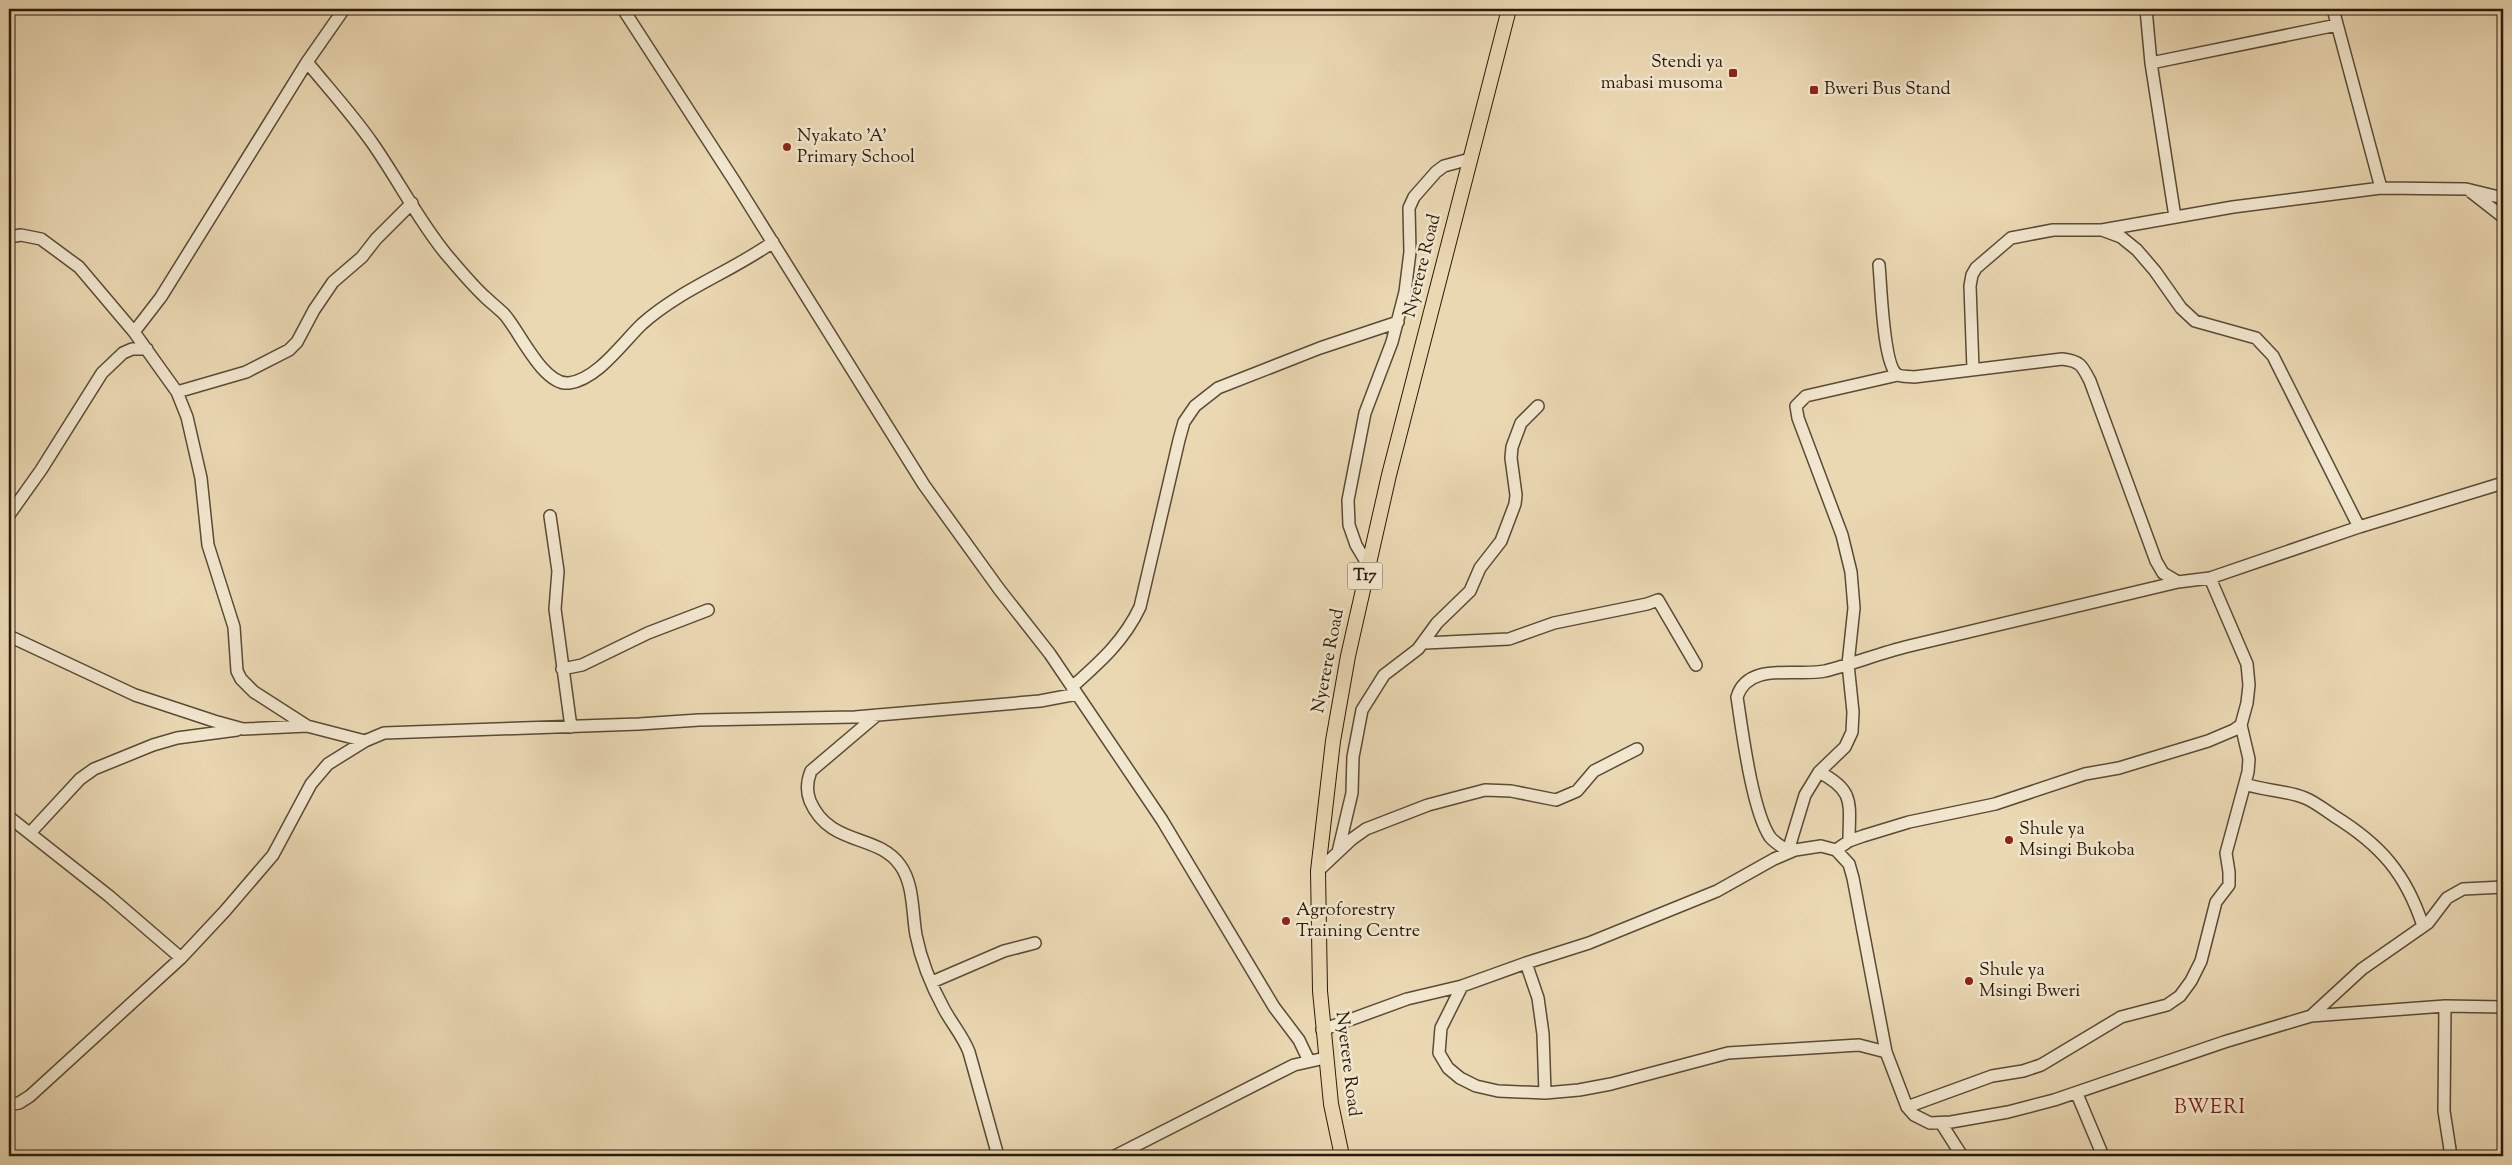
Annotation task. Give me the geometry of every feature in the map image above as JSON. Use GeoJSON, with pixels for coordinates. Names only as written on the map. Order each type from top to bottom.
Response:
{"type":"FeatureCollection","features":[{"type":"Feature","properties":{"kind":"main road","name":"Nyerere Road"},"geometry":{"type":"LineString","coordinates":[[1342,1156],[1331,1104],[1322,1030],[1318,871],[1333,741],[1368,565],[1509,9]]}},
{"type":"Feature","properties":{"kind":"street"},"geometry":{"type":"LineString","coordinates":[[134,332],[174,276],[226,189],[307,62],[344,9]]}},
{"type":"Feature","properties":{"kind":"street"},"geometry":{"type":"LineString","coordinates":[[623,9],[773,242],[924,485],[1074,691],[1162,820],[1274,1007],[1299,1040],[1308,1061]]}},
{"type":"Feature","properties":{"kind":"street"},"geometry":{"type":"LineString","coordinates":[[2146,9],[2152,63],[2176,217]]}},
{"type":"Feature","properties":{"kind":"street"},"geometry":{"type":"LineString","coordinates":[[2333,9],[2381,188]]}},
{"type":"Feature","properties":{"kind":"street"},"geometry":{"type":"LineString","coordinates":[[2152,63],[2337,25]]}},
{"type":"Feature","properties":{"kind":"street"},"geometry":{"type":"LineString","coordinates":[[307,62],[372,142],[446,253],[482,295],[504,314],[542,367],[559,381],[568,383],[579,380],[606,361],[642,325],[686,292],[741,263],[773,242]]}},
{"type":"Feature","properties":{"kind":"street"},"geometry":{"type":"LineString","coordinates":[[1368,565],[1356,545],[1349,525],[1348,500],[1365,412],[1398,322],[1405,292],[1410,252],[1409,208],[1414,197],[1444,166],[1470,159]]}},
{"type":"Feature","properties":{"kind":"street"},"geometry":{"type":"LineString","coordinates":[[1973,369],[1970,286],[1972,275],[1984,260],[2012,238],[2030,233],[2080,229],[2102,230],[2233,207],[2381,188],[2466,188],[2503,198]]}},
{"type":"Feature","properties":{"kind":"street"},"geometry":{"type":"LineString","coordinates":[[2466,188],[2503,217]]}},
{"type":"Feature","properties":{"kind":"street"},"geometry":{"type":"LineString","coordinates":[[177,392],[246,372],[289,350],[297,342],[314,310],[333,282],[362,257],[376,239],[412,203]]}},
{"type":"Feature","properties":{"kind":"street"},"geometry":{"type":"LineString","coordinates":[[2102,230],[2121,237],[2137,250],[2155,271],[2181,308],[2195,321],[2256,338],[2273,356],[2359,527]]}},
{"type":"Feature","properties":{"kind":"street"},"geometry":{"type":"LineString","coordinates":[[9,237],[21,235],[41,239],[60,251],[79,267],[134,332],[177,392],[187,417],[201,478],[208,545],[234,627],[237,671],[241,679],[254,692],[307,726]]}},
{"type":"Feature","properties":{"kind":"street"},"geometry":{"type":"LineString","coordinates":[[1879,265],[1886,348],[1891,367],[1898,375]]}},
{"type":"Feature","properties":{"kind":"street"},"geometry":{"type":"LineString","coordinates":[[9,1105],[19,1103],[30,1096],[181,958],[273,855],[311,784],[328,764],[365,741],[384,733],[877,715],[1040,701],[1074,691],[1115,648],[1131,626],[1140,607],[1179,440],[1184,422],[1195,406],[1218,388],[1320,348],[1398,322]]}},
{"type":"Feature","properties":{"kind":"street"},"geometry":{"type":"LineString","coordinates":[[9,515],[41,470],[102,373],[123,353],[132,348],[147,349]]}},
{"type":"Feature","properties":{"kind":"street"},"geometry":{"type":"LineString","coordinates":[[1322,1030],[1414,996],[1462,986],[1590,943],[1670,912],[1717,891],[1788,851],[1805,795],[1819,772],[1845,748],[1852,732],[1854,712],[1848,664],[1854,608],[1851,572],[1842,535],[1798,418],[1796,406],[1806,396],[1898,375],[1914,377],[2062,359],[2076,361],[2083,368],[2090,381],[2156,561],[2163,573],[2178,582]]}},
{"type":"Feature","properties":{"kind":"street"},"geometry":{"type":"LineString","coordinates":[[1338,852],[1352,793],[1353,756],[1362,710],[1384,675],[1425,642],[1437,623],[1470,591],[1480,568],[1501,541],[1513,510],[1516,495],[1511,458],[1512,447],[1521,423],[1538,406]]}},
{"type":"Feature","properties":{"kind":"street"},"geometry":{"type":"LineString","coordinates":[[1788,851],[1771,838],[1763,824],[1742,729],[1737,697],[1740,688],[1747,681],[1765,674],[1812,673],[1909,646],[2178,582],[2210,578],[2359,527],[2503,484]]}},
{"type":"Feature","properties":{"kind":"street"},"geometry":{"type":"LineString","coordinates":[[550,516],[558,571],[555,609],[571,727]]}},
{"type":"Feature","properties":{"kind":"street"},"geometry":{"type":"LineString","coordinates":[[1907,1106],[1992,1076],[2024,1071],[2041,1065],[2121,1017],[2167,1005],[2180,996],[2191,981],[2201,961],[2216,902],[2229,885],[2226,853],[2245,784],[2249,759],[2241,725],[2248,694],[2247,664],[2210,578]]}},
{"type":"Feature","properties":{"kind":"street"},"geometry":{"type":"LineString","coordinates":[[1425,642],[1509,639],[1554,623],[1647,604],[1658,600],[1696,665]]}},
{"type":"Feature","properties":{"kind":"street"},"geometry":{"type":"LineString","coordinates":[[562,669],[582,665],[648,633],[708,610]]}},
{"type":"Feature","properties":{"kind":"street"},"geometry":{"type":"LineString","coordinates":[[9,636],[134,695],[243,729]]}},
{"type":"Feature","properties":{"kind":"street"},"geometry":{"type":"LineString","coordinates":[[877,715],[811,771],[807,780],[808,796],[816,813],[833,829],[844,836],[885,851],[900,865],[909,885],[916,937],[932,982],[946,1012],[964,1038],[970,1052],[998,1156]]}},
{"type":"Feature","properties":{"kind":"street"},"geometry":{"type":"LineString","coordinates":[[1836,850],[1849,842],[1909,822],[1967,812],[2019,798],[2085,774],[2120,768],[2222,736],[2241,725]]}},
{"type":"Feature","properties":{"kind":"street"},"geometry":{"type":"LineString","coordinates":[[30,833],[80,779],[94,769],[153,744],[178,738],[243,729],[307,726],[365,741]]}},
{"type":"Feature","properties":{"kind":"street"},"geometry":{"type":"LineString","coordinates":[[1318,871],[1352,839],[1366,829],[1428,805],[1469,792],[1485,790],[1511,792],[1548,800],[1566,796],[1577,791],[1594,771],[1637,749]]}},
{"type":"Feature","properties":{"kind":"street"},"geometry":{"type":"LineString","coordinates":[[1819,772],[1838,782],[1846,793],[1849,809],[1849,842]]}},
{"type":"Feature","properties":{"kind":"street"},"geometry":{"type":"LineString","coordinates":[[2245,784],[2262,790],[2289,792],[2307,798],[2373,844],[2403,878],[2417,906],[2423,926]]}},
{"type":"Feature","properties":{"kind":"street"},"geometry":{"type":"LineString","coordinates":[[9,818],[109,896],[181,958]]}},
{"type":"Feature","properties":{"kind":"street"},"geometry":{"type":"LineString","coordinates":[[1774,859],[1795,850],[1821,846],[1836,850],[1849,864],[1886,1052],[1907,1106],[1921,1119],[1930,1123],[2008,1112],[2077,1094],[2224,1042],[2311,1016],[2445,1006],[2503,1007]]}},
{"type":"Feature","properties":{"kind":"street"},"geometry":{"type":"LineString","coordinates":[[2311,1016],[2362,969],[2423,926],[2447,898],[2463,889],[2503,887]]}},
{"type":"Feature","properties":{"kind":"street"},"geometry":{"type":"LineString","coordinates":[[932,982],[1004,951],[1035,943]]}},
{"type":"Feature","properties":{"kind":"street"},"geometry":{"type":"LineString","coordinates":[[1526,963],[1538,998],[1543,1034],[1545,1093]]}},
{"type":"Feature","properties":{"kind":"street"},"geometry":{"type":"LineString","coordinates":[[1462,986],[1441,1028],[1439,1053],[1448,1068],[1460,1078],[1476,1086],[1498,1091],[1545,1093],[1611,1084],[1728,1052],[1858,1045],[1886,1052]]}},
{"type":"Feature","properties":{"kind":"street"},"geometry":{"type":"LineString","coordinates":[[2445,1006],[2444,1110],[2451,1156]]}},
{"type":"Feature","properties":{"kind":"street"},"geometry":{"type":"LineString","coordinates":[[1115,1156],[1294,1065],[1325,1058]]}},
{"type":"Feature","properties":{"kind":"street"},"geometry":{"type":"LineString","coordinates":[[2077,1094],[2103,1156]]}},
{"type":"Feature","properties":{"kind":"street"},"geometry":{"type":"LineString","coordinates":[[1940,1123],[1955,1151],[1962,1156]]}},
{"type":"Feature","properties":{"kind":"place","name":"Stendi ya mabasi musoma"},"geometry":{"type":"Point","coordinates":[1733,73]}},
{"type":"Feature","properties":{"kind":"place","name":"Bweri Bus Stand"},"geometry":{"type":"Point","coordinates":[1814,90]}},
{"type":"Feature","properties":{"kind":"place","name":"Nyakato 'A' Primary School"},"geometry":{"type":"Point","coordinates":[787,147]}},
{"type":"Feature","properties":{"kind":"place","name":"Shule ya Msingi Bukoba"},"geometry":{"type":"Point","coordinates":[2009,840]}},
{"type":"Feature","properties":{"kind":"place","name":"Agroforestry Training Centre"},"geometry":{"type":"Point","coordinates":[1286,921]}},
{"type":"Feature","properties":{"kind":"place","name":"Shule ya Msingi Bweri"},"geometry":{"type":"Point","coordinates":[1969,981]}},
{"type":"Feature","properties":{"kind":"district","name":"BWERI"},"geometry":{"type":"Point","coordinates":[2210,1108]}}]}
